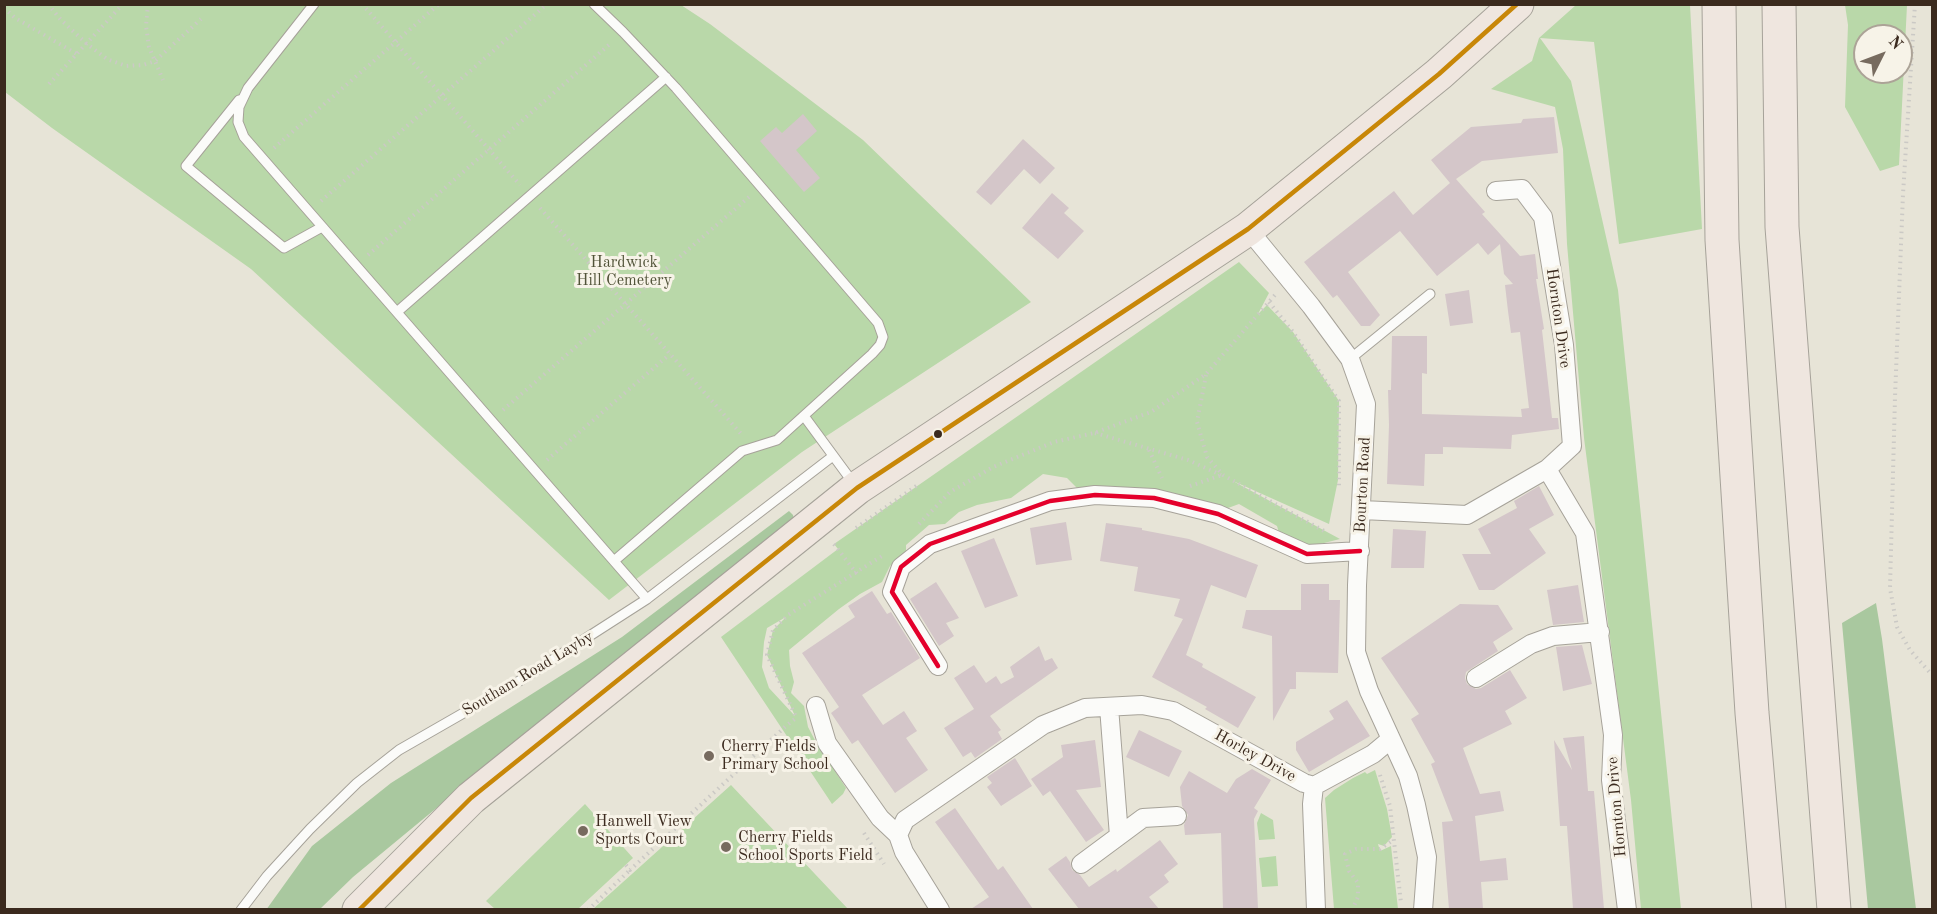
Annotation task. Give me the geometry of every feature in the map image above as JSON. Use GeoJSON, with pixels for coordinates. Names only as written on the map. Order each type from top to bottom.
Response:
{"type":"FeatureCollection","features":[{"type":"Feature","properties":{"kind":"highway"},"geometry":{"type":"LineString","coordinates":[[359,909],[471,798],[857,488],[1248,229],[1439,74],[1517,4]]}},
{"type":"Feature","properties":{"kind":"highway"},"geometry":{"type":"LineString","coordinates":[[1719,4],[1722,240],[1752,713],[1769,909]]}},
{"type":"Feature","properties":{"kind":"highway"},"geometry":{"type":"LineString","coordinates":[[1779,4],[1782,227],[1834,909]]}},
{"type":"Feature","properties":{"kind":"street","name":"Hornton Drive"},"geometry":{"type":"LineString","coordinates":[[1362,510],[1467,515],[1547,469],[1572,446],[1564,345],[1543,217],[1521,189],[1496,190]]}},
{"type":"Feature","properties":{"kind":"street","name":"Bourton Road"},"geometry":{"type":"LineString","coordinates":[[1248,229],[1350,359],[1366,404],[1356,652],[1369,691],[1408,776],[1427,858],[1424,909]]}},
{"type":"Feature","properties":{"kind":"street","name":"Hornton Drive"},"geometry":{"type":"LineString","coordinates":[[1547,469],[1585,532],[1612,735],[1611,780],[1627,909]]}},
{"type":"Feature","properties":{"kind":"street"},"geometry":{"type":"LineString","coordinates":[[938,666],[891,592],[901,567],[930,544],[1050,501],[1095,495],[1154,498],[1218,514],[1307,554],[1340,546],[1360,551]]}},
{"type":"Feature","properties":{"kind":"street"},"geometry":{"type":"LineString","coordinates":[[1476,678],[1531,644],[1553,636],[1600,632]]}},
{"type":"Feature","properties":{"kind":"street","name":"Horley Drive"},"geometry":{"type":"LineString","coordinates":[[898,835],[905,820],[1043,725],[1085,708],[1142,705],[1173,711],[1304,783],[1314,786],[1373,754],[1391,740]]}},
{"type":"Feature","properties":{"kind":"street"},"geometry":{"type":"LineString","coordinates":[[816,706],[827,743],[880,818],[898,835],[904,852],[940,909]]}},
{"type":"Feature","properties":{"kind":"street"},"geometry":{"type":"LineString","coordinates":[[1109,707],[1119,836]]}},
{"type":"Feature","properties":{"kind":"street"},"geometry":{"type":"LineString","coordinates":[[1314,786],[1312,804],[1316,909]]}},
{"type":"Feature","properties":{"kind":"street"},"geometry":{"type":"LineString","coordinates":[[1081,864],[1143,818],[1177,816]]}},
{"type":"Feature","properties":{"kind":"lane"},"geometry":{"type":"LineString","coordinates":[[314,4],[186,166],[284,248],[322,226]]}},
{"type":"Feature","properties":{"kind":"lane"},"geometry":{"type":"LineString","coordinates":[[594,4],[666,77],[878,323],[883,337],[880,345],[872,354],[777,440],[742,451],[614,561]]}},
{"type":"Feature","properties":{"kind":"lane"},"geometry":{"type":"LineString","coordinates":[[397,312],[666,77]]}},
{"type":"Feature","properties":{"kind":"lane"},"geometry":{"type":"LineString","coordinates":[[248,88],[239,107],[238,122],[244,137],[648,600]]}},
{"type":"Feature","properties":{"kind":"lane"},"geometry":{"type":"LineString","coordinates":[[1350,359],[1430,294]]}},
{"type":"Feature","properties":{"kind":"lane"},"geometry":{"type":"LineString","coordinates":[[804,416],[857,488]]}},
{"type":"Feature","properties":{"kind":"lane","name":"Southam Road Layby"},"geometry":{"type":"LineString","coordinates":[[241,909],[267,876],[310,829],[357,783],[399,750],[436,727],[494,697],[648,600],[833,456]]}},
{"type":"Feature","properties":{"kind":"path"},"geometry":{"type":"LineString","coordinates":[[48,4],[61,20],[87,44],[107,59],[126,66],[143,65],[155,61],[201,18]]}},
{"type":"Feature","properties":{"kind":"path"},"geometry":{"type":"LineString","coordinates":[[49,84],[123,4]]}},
{"type":"Feature","properties":{"kind":"path"},"geometry":{"type":"LineString","coordinates":[[148,4],[146,26],[149,47],[163,80]]}},
{"type":"Feature","properties":{"kind":"path"},"geometry":{"type":"LineString","coordinates":[[362,4],[753,448]]}},
{"type":"Feature","properties":{"kind":"path"},"geometry":{"type":"LineString","coordinates":[[262,158],[438,4]]}},
{"type":"Feature","properties":{"kind":"path"},"geometry":{"type":"LineString","coordinates":[[309,212],[547,4]]}},
{"type":"Feature","properties":{"kind":"path"},"geometry":{"type":"LineString","coordinates":[[1916,4],[1902,218],[1890,588],[1897,627],[1910,650],[1932,675]]}},
{"type":"Feature","properties":{"kind":"path"},"geometry":{"type":"LineString","coordinates":[[4,8],[15,18],[77,54]]}},
{"type":"Feature","properties":{"kind":"path"},"geometry":{"type":"LineString","coordinates":[[356,265],[623,32]]}},
{"type":"Feature","properties":{"kind":"path"},"geometry":{"type":"LineString","coordinates":[[491,420],[761,187]]}},
{"type":"Feature","properties":{"kind":"path"},"geometry":{"type":"LineString","coordinates":[[1289,279],[1206,374],[1152,412],[1094,433],[1188,460],[1223,475],[1340,546]]}},
{"type":"Feature","properties":{"kind":"path"},"geometry":{"type":"LineString","coordinates":[[1269,302],[1293,332],[1339,401],[1339,492]]}},
{"type":"Feature","properties":{"kind":"path"},"geometry":{"type":"LineString","coordinates":[[535,471],[670,354]]}},
{"type":"Feature","properties":{"kind":"path"},"geometry":{"type":"LineString","coordinates":[[1206,374],[1197,422],[1207,457],[1223,475]]}},
{"type":"Feature","properties":{"kind":"path"},"geometry":{"type":"LineString","coordinates":[[1148,449],[1171,502]]}},
{"type":"Feature","properties":{"kind":"path"},"geometry":{"type":"LineString","coordinates":[[852,531],[926,479]]}},
{"type":"Feature","properties":{"kind":"path"},"geometry":{"type":"LineString","coordinates":[[826,550],[843,537]]}},
{"type":"Feature","properties":{"kind":"path"},"geometry":{"type":"LineString","coordinates":[[834,544],[857,574]]}},
{"type":"Feature","properties":{"kind":"path"},"geometry":{"type":"LineString","coordinates":[[588,909],[796,718]]}},
{"type":"Feature","properties":{"kind":"path"},"geometry":{"type":"LineString","coordinates":[[1373,754],[1390,806],[1401,909]]}},
{"type":"Feature","properties":{"kind":"path"},"geometry":{"type":"LineString","coordinates":[[1352,909],[1358,897],[1358,883],[1349,871],[1346,854],[1356,849],[1380,849],[1393,840]]}},
{"type":"Feature","properties":{"kind":"path"},"geometry":{"type":"LineString","coordinates":[[626,865],[630,870]]}},
{"type":"Feature","properties":{"kind":"green space","name":"Hardwick Hill Cemetery"},"geometry":{"type":"Polygon","coordinates":[[[4,5],[681,5],[710,24],[863,140],[1031,302],[802,452],[609,600],[251,269],[5,92],[4,5]]]}},
{"type":"Feature","properties":{"kind":"green space"},"geometry":{"type":"Polygon","coordinates":[[[1576,5],[1690,5],[1702,229],[1619,244],[1594,42],[1540,38],[1571,81],[1618,290],[1681,909],[1641,909],[1631,800],[1584,438],[1567,244],[1563,149],[1555,107],[1491,89],[1532,61],[1539,38],[1576,5]]]}},
{"type":"Feature","properties":{"kind":"green space"},"geometry":{"type":"Polygon","coordinates":[[[1845,5],[1907,5],[1906,24],[1853,24],[1853,84],[1903,84],[1899,165],[1880,171],[1845,107],[1848,25],[1845,5]]]}},
{"type":"Feature","properties":{"kind":"green space"},"geometry":{"type":"Polygon","coordinates":[[[1239,262],[1269,293],[1258,314],[1267,305],[1293,332],[1339,401],[1338,480],[1329,524],[1233,481],[1340,539],[1312,546],[1280,536],[1277,526],[1239,504],[1228,508],[1086,497],[1067,478],[1043,474],[1011,498],[977,505],[959,512],[945,524],[929,525],[906,545],[906,551],[890,566],[882,582],[839,609],[789,650],[794,682],[791,693],[804,706],[808,727],[846,788],[832,804],[721,637],[838,549],[834,544],[1239,262]],[[786,617],[767,628],[762,667],[769,688],[795,716],[767,655],[773,630],[786,617]]]}},
{"type":"Feature","properties":{"kind":"green space"},"geometry":{"type":"Polygon","coordinates":[[[789,511],[793,515],[795,527],[468,782],[353,877],[320,909],[266,910],[312,846],[391,783],[622,637],[789,511]]]}},
{"type":"Feature","properties":{"kind":"green space"},"geometry":{"type":"Polygon","coordinates":[[[1876,603],[1916,909],[1868,909],[1842,623],[1876,603]]]}},
{"type":"Feature","properties":{"kind":"green space"},"geometry":{"type":"Polygon","coordinates":[[[1375,770],[1387,809],[1392,837],[1384,846],[1378,844],[1380,851],[1391,846],[1398,909],[1334,909],[1325,798],[1353,778],[1375,770]]]}},
{"type":"Feature","properties":{"kind":"green space","name":"Cherry Fields School Sports Field"},"geometry":{"type":"Polygon","coordinates":[[[731,785],[848,909],[593,909],[731,785]]]}},
{"type":"Feature","properties":{"kind":"green space","name":"Hanwell View Sports Court"},"geometry":{"type":"Polygon","coordinates":[[[585,804],[633,858],[578,909],[495,909],[486,901],[585,804]]]}},
{"type":"Feature","properties":{"kind":"green space"},"geometry":{"type":"Polygon","coordinates":[[[1261,813],[1273,820],[1275,839],[1259,840],[1257,823],[1261,813]]]}},
{"type":"Feature","properties":{"kind":"green space"},"geometry":{"type":"Polygon","coordinates":[[[1276,856],[1278,886],[1262,887],[1259,858],[1276,856]]]}},
{"type":"Feature","properties":{"kind":"building"},"geometry":{"type":"Polygon","coordinates":[[[803,114],[817,131],[796,150],[820,178],[804,192],[760,141],[776,127],[782,133],[803,114]]]}},
{"type":"Feature","properties":{"kind":"building"},"geometry":{"type":"Polygon","coordinates":[[[1554,117],[1558,153],[1482,161],[1456,179],[1485,212],[1482,214],[1520,256],[1535,254],[1552,418],[1558,418],[1559,429],[1512,435],[1511,449],[1443,447],[1443,454],[1425,454],[1424,486],[1387,484],[1388,390],[1391,390],[1392,336],[1427,336],[1427,374],[1422,373],[1422,414],[1522,417],[1521,409],[1529,408],[1520,332],[1511,333],[1508,311],[1505,285],[1513,284],[1504,274],[1500,244],[1488,255],[1478,243],[1437,276],[1400,231],[1348,272],[1380,315],[1370,326],[1361,326],[1337,295],[1333,298],[1304,262],[1394,191],[1413,215],[1450,183],[1431,160],[1471,127],[1521,123],[1523,119],[1554,117]]]}},
{"type":"Feature","properties":{"kind":"building"},"geometry":{"type":"Polygon","coordinates":[[[1023,139],[1055,168],[1040,184],[1024,169],[991,205],[976,192],[1023,139]]]}},
{"type":"Feature","properties":{"kind":"building"},"geometry":{"type":"Polygon","coordinates":[[[1052,193],[1069,208],[1064,213],[1084,231],[1058,259],[1022,228],[1052,193]]]}},
{"type":"Feature","properties":{"kind":"building"},"geometry":{"type":"Polygon","coordinates":[[[1469,290],[1473,323],[1450,326],[1445,294],[1469,290]]]}},
{"type":"Feature","properties":{"kind":"building"},"geometry":{"type":"Polygon","coordinates":[[[1539,486],[1554,515],[1529,529],[1546,553],[1494,590],[1479,590],[1462,554],[1491,554],[1478,529],[1517,508],[1514,501],[1539,486]]]}},
{"type":"Feature","properties":{"kind":"building"},"geometry":{"type":"Polygon","coordinates":[[[1066,522],[1072,560],[1036,565],[1030,528],[1066,522]]]}},
{"type":"Feature","properties":{"kind":"building"},"geometry":{"type":"Polygon","coordinates":[[[1106,523],[1142,528],[1142,530],[1189,539],[1258,565],[1246,598],[1211,585],[1186,655],[1203,664],[1202,667],[1256,697],[1238,728],[1205,709],[1207,707],[1152,677],[1183,619],[1174,616],[1180,599],[1134,591],[1138,567],[1100,561],[1106,523]]]}},
{"type":"Feature","properties":{"kind":"building"},"geometry":{"type":"Polygon","coordinates":[[[1393,529],[1426,531],[1424,568],[1391,568],[1393,529]]]}},
{"type":"Feature","properties":{"kind":"building"},"geometry":{"type":"Polygon","coordinates":[[[994,538],[1018,596],[985,608],[961,551],[994,538]]]}},
{"type":"Feature","properties":{"kind":"building"},"geometry":{"type":"Polygon","coordinates":[[[936,582],[959,618],[946,623],[954,636],[939,646],[910,599],[936,582]]]}},
{"type":"Feature","properties":{"kind":"building"},"geometry":{"type":"Polygon","coordinates":[[[1301,584],[1329,584],[1329,600],[1340,600],[1338,673],[1296,672],[1296,689],[1290,689],[1273,721],[1272,636],[1242,628],[1246,610],[1301,610],[1301,584]]]}},
{"type":"Feature","properties":{"kind":"building"},"geometry":{"type":"Polygon","coordinates":[[[1578,585],[1584,622],[1553,625],[1547,590],[1578,585]]]}},
{"type":"Feature","properties":{"kind":"building"},"geometry":{"type":"Polygon","coordinates":[[[872,591],[887,614],[891,612],[920,658],[862,695],[883,725],[904,711],[917,731],[906,738],[928,770],[895,793],[858,740],[852,744],[831,713],[839,707],[802,653],[855,617],[848,606],[872,591]]]}},
{"type":"Feature","properties":{"kind":"building"},"geometry":{"type":"Polygon","coordinates":[[[1460,604],[1498,605],[1513,629],[1493,642],[1498,651],[1466,672],[1467,684],[1476,689],[1481,688],[1510,670],[1527,698],[1505,711],[1512,724],[1463,748],[1480,794],[1500,791],[1504,811],[1475,816],[1480,861],[1506,858],[1508,880],[1481,882],[1483,909],[1449,909],[1442,822],[1453,821],[1431,764],[1435,762],[1411,719],[1419,714],[1381,658],[1460,604]]]}},
{"type":"Feature","properties":{"kind":"building"},"geometry":{"type":"Polygon","coordinates":[[[1582,645],[1592,684],[1563,691],[1556,647],[1582,645]]]}},
{"type":"Feature","properties":{"kind":"building"},"geometry":{"type":"Polygon","coordinates":[[[1039,646],[1045,661],[1052,658],[1058,668],[990,716],[1001,730],[998,732],[1002,739],[975,758],[971,752],[963,757],[944,728],[974,709],[954,678],[974,665],[986,683],[996,676],[1001,684],[1014,677],[1010,667],[1039,646]]]}},
{"type":"Feature","properties":{"kind":"building"},"geometry":{"type":"Polygon","coordinates":[[[1347,700],[1370,736],[1309,772],[1296,750],[1296,742],[1334,719],[1329,711],[1347,700]]]}},
{"type":"Feature","properties":{"kind":"building"},"geometry":{"type":"Polygon","coordinates":[[[1139,730],[1182,751],[1169,777],[1126,757],[1139,730]]]}},
{"type":"Feature","properties":{"kind":"building"},"geometry":{"type":"Polygon","coordinates":[[[1584,736],[1588,791],[1594,791],[1604,909],[1573,909],[1567,826],[1560,826],[1554,740],[1572,770],[1563,738],[1584,736]]]}},
{"type":"Feature","properties":{"kind":"building"},"geometry":{"type":"Polygon","coordinates":[[[1095,740],[1101,787],[1076,790],[1104,830],[1086,842],[1050,791],[1043,796],[1031,779],[1063,757],[1061,745],[1095,740]]]}},
{"type":"Feature","properties":{"kind":"building"},"geometry":{"type":"Polygon","coordinates":[[[1015,758],[1032,786],[1001,806],[987,787],[992,783],[987,777],[1015,758]]]}},
{"type":"Feature","properties":{"kind":"building"},"geometry":{"type":"Polygon","coordinates":[[[1252,769],[1271,780],[1254,808],[1258,811],[1254,819],[1258,909],[1223,909],[1221,833],[1185,835],[1184,825],[1188,815],[1182,806],[1180,787],[1189,771],[1227,793],[1236,779],[1252,769]]]}},
{"type":"Feature","properties":{"kind":"building"},"geometry":{"type":"Polygon","coordinates":[[[955,808],[998,870],[1003,866],[1033,909],[971,909],[989,897],[935,822],[955,808]]]}},
{"type":"Feature","properties":{"kind":"building"},"geometry":{"type":"Polygon","coordinates":[[[1160,840],[1178,864],[1164,875],[1169,882],[1149,897],[1159,909],[1079,909],[1048,869],[1066,856],[1072,870],[1080,875],[1089,887],[1116,869],[1117,872],[1160,840]]]}},
{"type":"Feature","properties":{"kind":"transit line"},"geometry":{"type":"LineString","coordinates":[[359,910],[471,798],[857,488],[1248,229],[1439,74],[1517,4]]}},
{"type":"Feature","properties":{"kind":"transit line"},"geometry":{"type":"LineString","coordinates":[[938,666],[892,592],[901,567],[930,544],[1050,501],[1095,495],[1154,498],[1218,514],[1307,554],[1360,551]]}},
{"type":"Feature","properties":{"kind":"place","name":"Cherry Fields Primary School"},"geometry":{"type":"Point","coordinates":[709,756]}},
{"type":"Feature","properties":{"kind":"place","name":"Hanwell View Sports Court"},"geometry":{"type":"Point","coordinates":[583,831]}},
{"type":"Feature","properties":{"kind":"place","name":"Cherry Fields School Sports Field"},"geometry":{"type":"Point","coordinates":[726,847]}}]}
